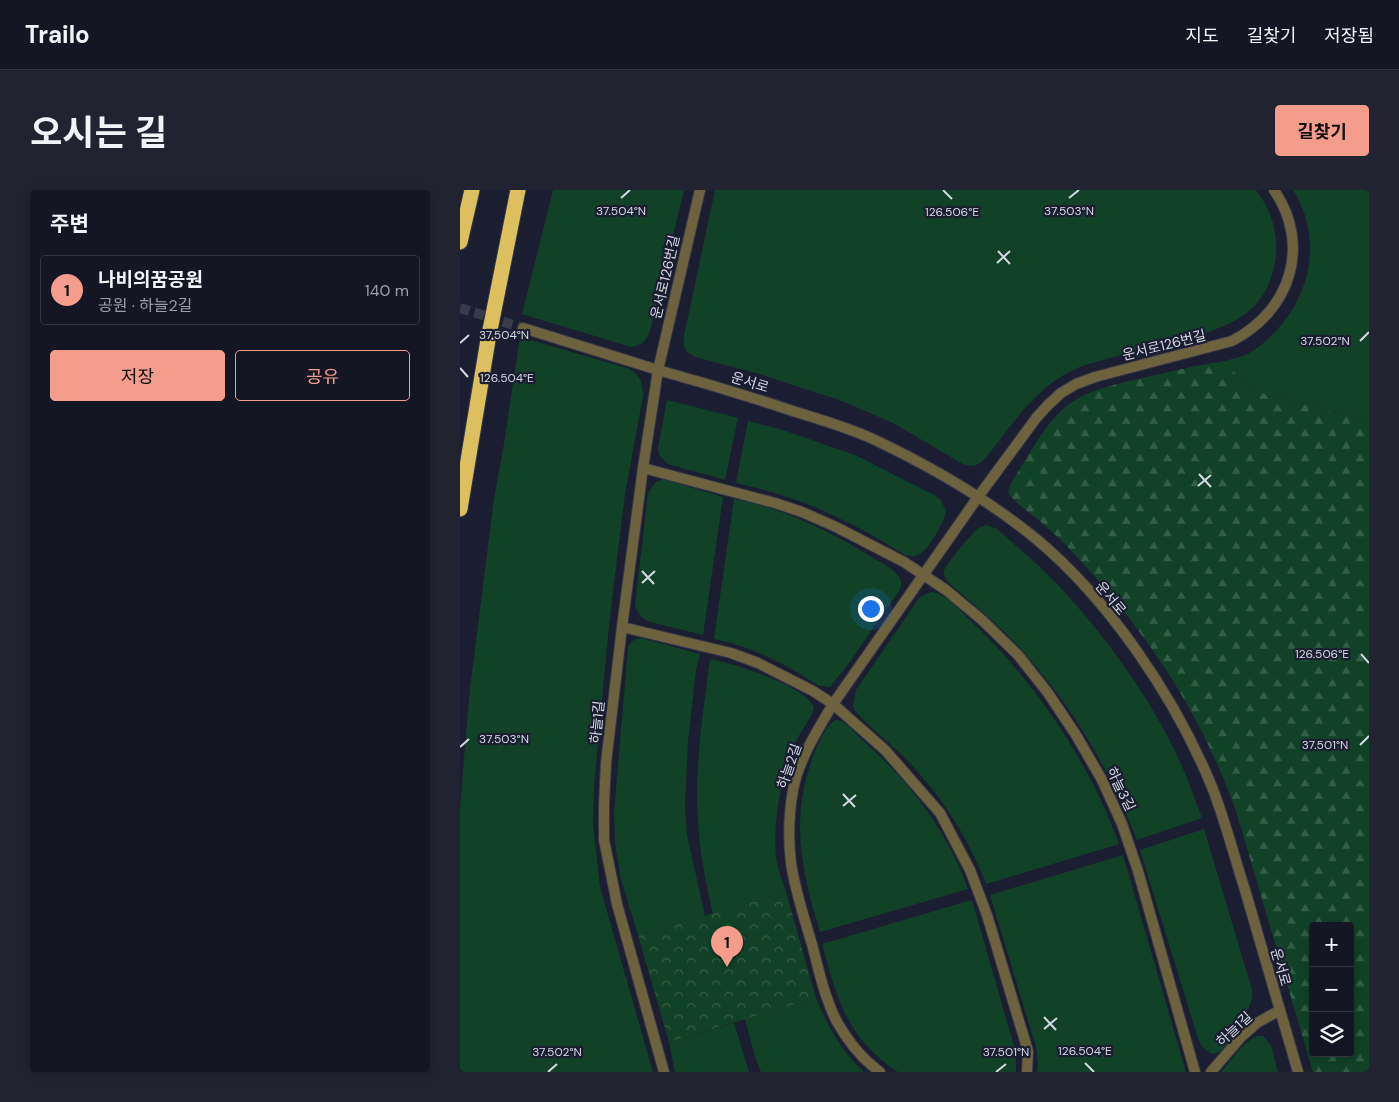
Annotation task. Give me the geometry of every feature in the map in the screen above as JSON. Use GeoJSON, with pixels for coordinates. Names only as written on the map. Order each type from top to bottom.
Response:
{"type":"FeatureCollection","features":[{"type":"Feature","properties":{"kind":"highway"},"geometry":{"type":"LineString","coordinates":[[460,242],[472,190]]}},
{"type":"Feature","properties":{"kind":"highway"},"geometry":{"type":"LineString","coordinates":[[460,509],[488,340],[518,190]]}},
{"type":"Feature","properties":{"kind":"street","name":"운서로126번길"},"geometry":{"type":"LineString","coordinates":[[658,370],[700,190]]}},
{"type":"Feature","properties":{"kind":"street","name":"운서로126번길"},"geometry":{"type":"LineString","coordinates":[[978,497],[1036,417],[1048,404],[1076,384],[1095,376],[1232,341],[1246,334],[1268,314],[1282,294],[1291,271],[1294,249],[1290,224],[1281,200],[1274,190]]}},
{"type":"Feature","properties":{"kind":"street","name":"운서로"},"geometry":{"type":"LineString","coordinates":[[523,328],[756,398],[836,424],[872,439],[978,497],[1037,540],[1070,571],[1099,603],[1153,676],[1195,751],[1212,788],[1228,835],[1298,1072]]}},
{"type":"Feature","properties":{"kind":"street","name":"하늘1길"},"geometry":{"type":"LineString","coordinates":[[658,370],[643,468],[606,763],[604,840],[616,904],[664,1072]]}},
{"type":"Feature","properties":{"kind":"street","name":"하늘3길"},"geometry":{"type":"LineString","coordinates":[[643,468],[706,483],[775,503],[802,512],[843,531],[904,562],[946,590],[982,620],[1018,655],[1053,700],[1076,735],[1102,780],[1122,824],[1138,871],[1195,1072]]}},
{"type":"Feature","properties":{"kind":"street","name":"하늘2길"},"geometry":{"type":"LineString","coordinates":[[880,1072],[846,1037],[828,1001],[791,862],[790,817],[794,789],[805,755],[833,704],[978,497]]}},
{"type":"Feature","properties":{"kind":"street"},"geometry":{"type":"LineString","coordinates":[[622,627],[723,651],[758,663],[833,704],[853,720],[896,762],[940,813],[970,870],[987,915],[1028,1050],[1027,1072]]}},
{"type":"Feature","properties":{"kind":"street","name":"하늘1길"},"geometry":{"type":"LineString","coordinates":[[1211,1072],[1257,1023],[1280,1010]]}},
{"type":"Feature","properties":{"kind":"green space"},"geometry":{"type":"Polygon","coordinates":[[[553,190],[684,190],[650,331],[647,338],[639,345],[631,347],[522,314],[553,190]]]}},
{"type":"Feature","properties":{"kind":"green space"},"geometry":{"type":"Polygon","coordinates":[[[715,190],[1256,190],[1266,206],[1273,224],[1276,242],[1275,261],[1271,278],[1264,293],[1256,305],[1245,314],[1233,322],[1204,333],[1094,362],[1071,371],[1045,388],[1034,399],[984,460],[977,465],[970,465],[963,464],[893,423],[842,401],[760,374],[695,357],[687,352],[684,346],[684,336],[715,190]]]}},
{"type":"Feature","properties":{"kind":"green space"},"geometry":{"type":"Polygon","coordinates":[[[1293,190],[1369,190],[1369,421],[1250,390],[1225,361],[1243,356],[1261,345],[1289,315],[1298,299],[1309,263],[1310,244],[1308,226],[1293,190]]]}},
{"type":"Feature","properties":{"kind":"green space"},"geometry":{"type":"Polygon","coordinates":[[[520,337],[627,368],[638,376],[642,387],[643,396],[625,494],[609,625],[594,785],[593,823],[600,887],[653,1072],[460,1072],[460,810],[465,746],[470,688],[494,499],[520,337]]]}},
{"type":"Feature","properties":{"kind":"green space"},"geometry":{"type":"Polygon","coordinates":[[[1225,361],[1250,390],[1369,421],[1369,1072],[1313,1072],[1236,811],[1206,740],[1170,676],[1128,616],[1061,540],[1008,493],[1011,483],[1041,436],[1061,411],[1070,404],[1089,393],[1110,386],[1225,361]]]}},
{"type":"Feature","properties":{"kind":"green space"},"geometry":{"type":"Polygon","coordinates":[[[667,400],[738,418],[725,480],[668,464],[659,455],[658,448],[667,400]]]}},
{"type":"Feature","properties":{"kind":"green space"},"geometry":{"type":"Polygon","coordinates":[[[748,421],[786,431],[857,456],[934,495],[941,500],[946,511],[935,536],[922,552],[914,556],[905,555],[864,531],[824,511],[782,495],[736,483],[748,421]]]}},
{"type":"Feature","properties":{"kind":"green space"},"geometry":{"type":"Polygon","coordinates":[[[663,479],[723,497],[703,635],[650,622],[637,611],[635,605],[648,493],[656,482],[663,479]]]}},
{"type":"Feature","properties":{"kind":"green space"},"geometry":{"type":"Polygon","coordinates":[[[734,499],[771,508],[807,522],[859,549],[888,567],[900,579],[901,586],[898,592],[830,687],[819,686],[781,664],[755,652],[714,639],[734,499]]]}},
{"type":"Feature","properties":{"kind":"green space"},"geometry":{"type":"Polygon","coordinates":[[[987,525],[997,529],[1049,576],[1090,622],[1122,663],[1137,684],[1175,751],[1202,818],[1137,840],[1103,766],[1090,742],[1060,697],[1017,645],[948,582],[945,577],[945,568],[959,550],[976,530],[987,525]]]}},
{"type":"Feature","properties":{"kind":"green space"},"geometry":{"type":"Polygon","coordinates":[[[930,592],[942,595],[957,607],[994,644],[1038,696],[1057,723],[1092,782],[1119,844],[986,884],[961,831],[939,798],[901,754],[856,712],[853,706],[856,690],[919,598],[930,592]]]}},
{"type":"Feature","properties":{"kind":"green space"},"geometry":{"type":"Polygon","coordinates":[[[641,638],[700,654],[696,670],[688,741],[685,806],[687,835],[705,916],[638,935],[620,876],[615,842],[614,813],[628,648],[633,641],[641,638]]]}},
{"type":"Feature","properties":{"kind":"green space"},"geometry":{"type":"Polygon","coordinates":[[[710,659],[751,670],[784,684],[809,700],[814,708],[789,757],[778,803],[775,850],[786,892],[713,914],[702,858],[697,802],[700,741],[710,659]]]}},
{"type":"Feature","properties":{"kind":"green space"},"geometry":{"type":"Polygon","coordinates":[[[835,720],[845,723],[877,753],[924,806],[949,846],[968,889],[820,932],[803,866],[800,823],[806,779],[813,756],[819,741],[835,720]]]}},
{"type":"Feature","properties":{"kind":"green space"},"geometry":{"type":"Polygon","coordinates":[[[1204,829],[1252,990],[1252,999],[1249,1007],[1227,1044],[1220,1052],[1212,1054],[1204,1049],[1198,1038],[1140,850],[1204,829]]]}},
{"type":"Feature","properties":{"kind":"green space"},"geometry":{"type":"Polygon","coordinates":[[[1123,855],[1186,1072],[1037,1072],[1036,1047],[990,895],[1123,855]]]}},
{"type":"Feature","properties":{"kind":"green space"},"geometry":{"type":"Polygon","coordinates":[[[786,892],[816,998],[669,1042],[638,935],[786,892]]]}},
{"type":"Feature","properties":{"kind":"green space"},"geometry":{"type":"Polygon","coordinates":[[[972,900],[1016,1053],[1016,1072],[898,1072],[867,1046],[855,1032],[839,1000],[822,944],[972,900]]]}},
{"type":"Feature","properties":{"kind":"green space"},"geometry":{"type":"Polygon","coordinates":[[[816,998],[836,1038],[848,1056],[864,1072],[761,1072],[745,1019],[816,998]]]}},
{"type":"Feature","properties":{"kind":"green space"},"geometry":{"type":"Polygon","coordinates":[[[734,1023],[749,1072],[675,1072],[669,1042],[734,1023]]]}},
{"type":"Feature","properties":{"kind":"green space"},"geometry":{"type":"Polygon","coordinates":[[[1257,1036],[1263,1036],[1271,1045],[1278,1072],[1221,1072],[1242,1047],[1257,1036]]]}},
{"type":"Feature","properties":{"kind":"tunnel"},"geometry":{"type":"LineString","coordinates":[[460,308],[523,328]]}},
{"type":"Feature","properties":{"kind":"place","name":"나비의꿈공원"},"geometry":{"type":"Point","coordinates":[727,967]}}]}
